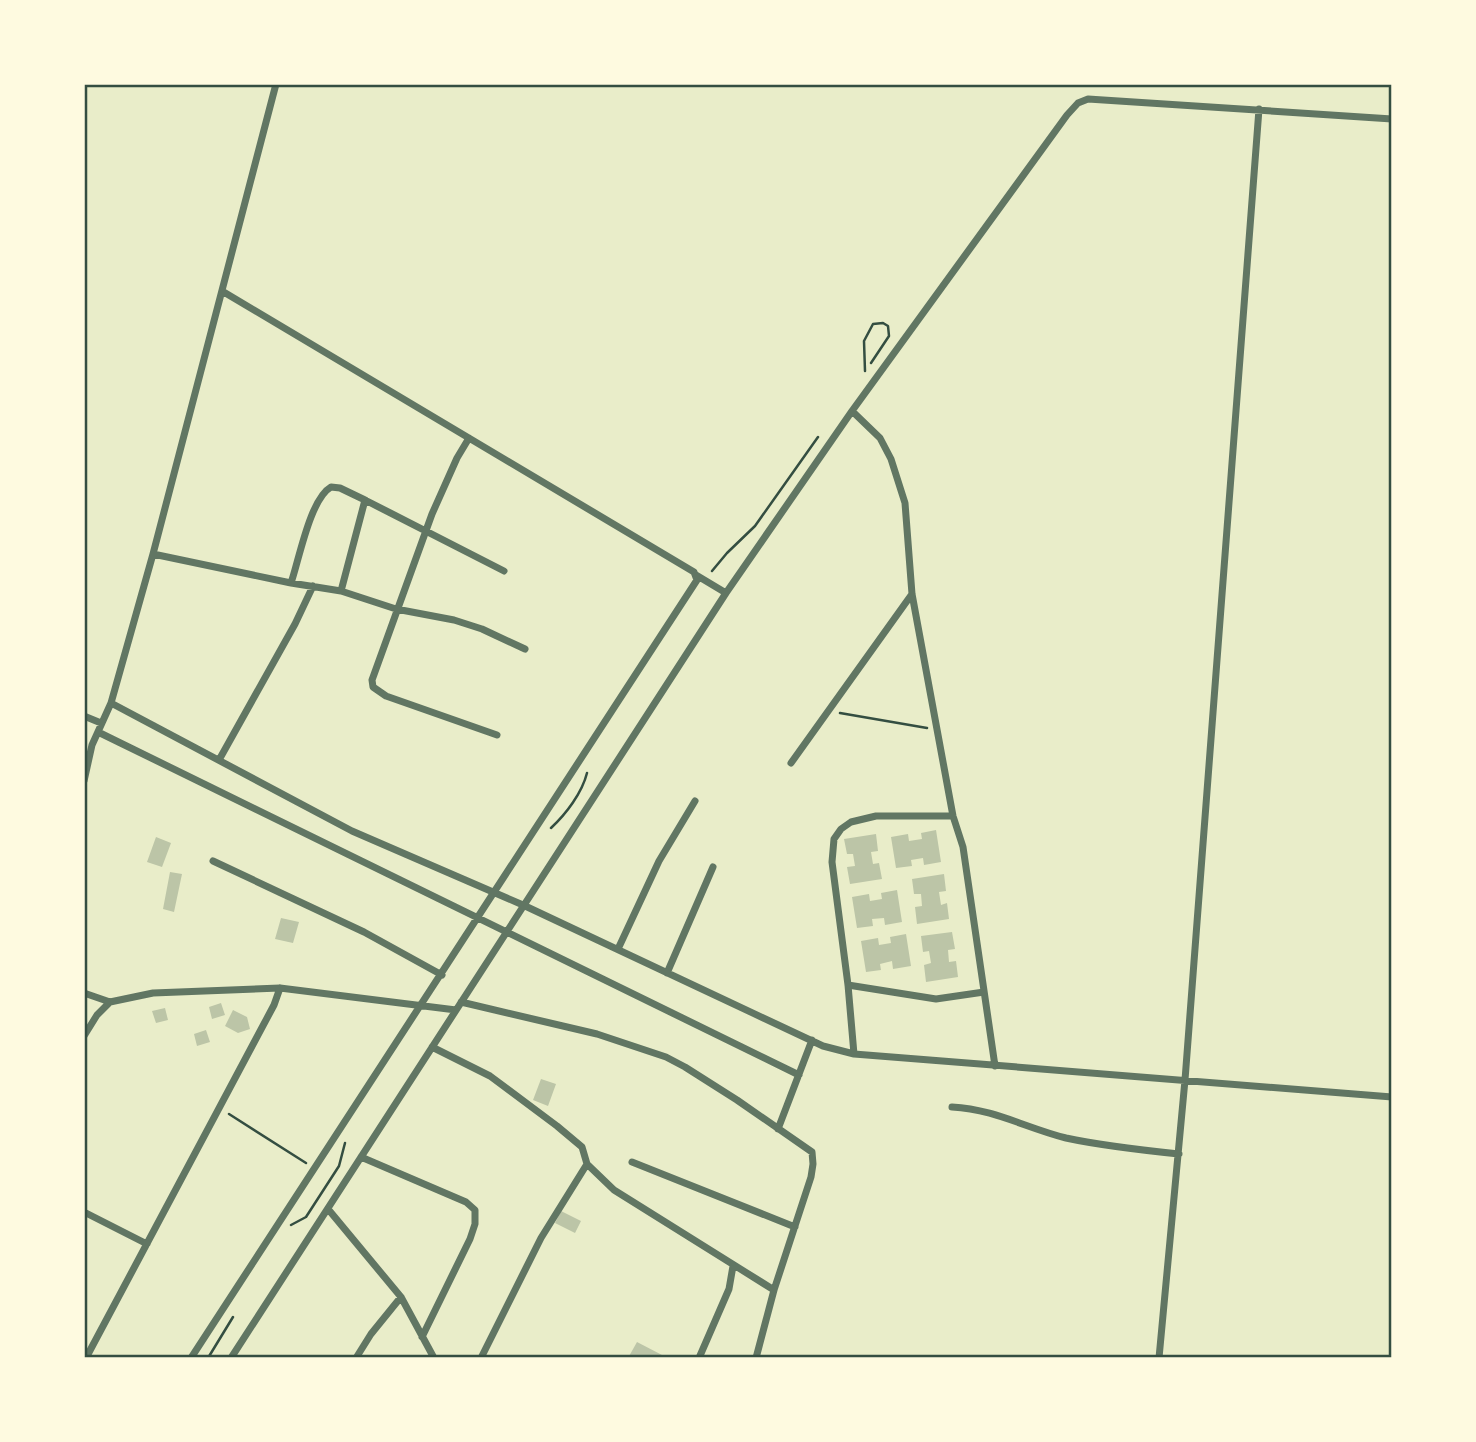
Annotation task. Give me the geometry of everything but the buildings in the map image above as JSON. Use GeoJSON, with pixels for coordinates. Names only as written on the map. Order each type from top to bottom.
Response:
{"type":"FeatureCollection","features":[{"type":"Feature","properties":{"kind":"street"},"geometry":{"type":"LineString","coordinates":[[84,781],[88,744],[111,703],[153,554],[276,84]]}},
{"type":"Feature","properties":{"kind":"street"},"geometry":{"type":"LineString","coordinates":[[231,1358],[726,593],[852,411],[1078,103],[1088,99],[1392,119]]}},
{"type":"Feature","properties":{"kind":"street"},"geometry":{"type":"LineString","coordinates":[[1159,1358],[1185,1080],[1259,109]]}},
{"type":"Feature","properties":{"kind":"street"},"geometry":{"type":"LineString","coordinates":[[222,291],[726,593]]}},
{"type":"Feature","properties":{"kind":"street"},"geometry":{"type":"LineString","coordinates":[[852,411],[880,438],[899,479],[905,503],[912,594],[954,816],[963,847],[995,1066]]}},
{"type":"Feature","properties":{"kind":"street"},"geometry":{"type":"LineString","coordinates":[[469,438],[445,483],[425,532],[375,668],[373,687],[386,696],[497,735]]}},
{"type":"Feature","properties":{"kind":"street"},"geometry":{"type":"LineString","coordinates":[[292,583],[320,496],[331,487],[341,488],[504,571]]}},
{"type":"Feature","properties":{"kind":"street"},"geometry":{"type":"LineString","coordinates":[[341,591],[365,500]]}},
{"type":"Feature","properties":{"kind":"street"},"geometry":{"type":"LineString","coordinates":[[153,554],[341,591],[396,609],[454,620],[482,629],[525,649]]}},
{"type":"Feature","properties":{"kind":"street"},"geometry":{"type":"LineString","coordinates":[[191,1358],[696,582],[696,576]]}},
{"type":"Feature","properties":{"kind":"street"},"geometry":{"type":"LineString","coordinates":[[219,760],[295,624],[313,586]]}},
{"type":"Feature","properties":{"kind":"street"},"geometry":{"type":"LineString","coordinates":[[791,763],[912,594]]}},
{"type":"Feature","properties":{"kind":"street"},"geometry":{"type":"LineString","coordinates":[[111,703],[352,831],[495,892],[812,1040],[854,1054],[1392,1097]]}},
{"type":"Feature","properties":{"kind":"street"},"geometry":{"type":"LineString","coordinates":[[84,716],[101,723]]}},
{"type":"Feature","properties":{"kind":"street"},"geometry":{"type":"LineString","coordinates":[[97,732],[800,1075]]}},
{"type":"Feature","properties":{"kind":"street"},"geometry":{"type":"LineString","coordinates":[[618,949],[659,861],[695,801]]}},
{"type":"Feature","properties":{"kind":"street"},"geometry":{"type":"LineString","coordinates":[[854,1054],[832,862],[834,839],[841,829],[851,822],[876,816],[954,816]]}},
{"type":"Feature","properties":{"kind":"street"},"geometry":{"type":"LineString","coordinates":[[213,861],[364,932],[442,975]]}},
{"type":"Feature","properties":{"kind":"street"},"geometry":{"type":"LineString","coordinates":[[667,972],[713,867]]}},
{"type":"Feature","properties":{"kind":"street"},"geometry":{"type":"LineString","coordinates":[[848,985],[936,999],[984,992]]}},
{"type":"Feature","properties":{"kind":"street"},"geometry":{"type":"LineString","coordinates":[[84,993],[110,1002],[153,993],[280,988],[456,1010]]}},
{"type":"Feature","properties":{"kind":"street"},"geometry":{"type":"LineString","coordinates":[[86,1358],[274,1005],[280,988]]}},
{"type":"Feature","properties":{"kind":"street"},"geometry":{"type":"LineString","coordinates":[[84,1036],[97,1015],[110,1002]]}},
{"type":"Feature","properties":{"kind":"street"},"geometry":{"type":"LineString","coordinates":[[461,1002],[597,1034],[666,1057],[812,1152],[813,1164],[756,1358]]}},
{"type":"Feature","properties":{"kind":"street"},"geometry":{"type":"LineString","coordinates":[[778,1129],[812,1040]]}},
{"type":"Feature","properties":{"kind":"street"},"geometry":{"type":"LineString","coordinates":[[432,1047],[490,1076],[582,1147],[587,1164],[614,1191],[774,1290]]}},
{"type":"Feature","properties":{"kind":"street"},"geometry":{"type":"LineString","coordinates":[[952,1107],[990,1111],[1064,1137],[1132,1150],[1179,1154]]}},
{"type":"Feature","properties":{"kind":"street"},"geometry":{"type":"LineString","coordinates":[[361,1157],[466,1202],[475,1210],[475,1224],[470,1239],[422,1337]]}},
{"type":"Feature","properties":{"kind":"street"},"geometry":{"type":"LineString","coordinates":[[632,1162],[795,1227]]}},
{"type":"Feature","properties":{"kind":"street"},"geometry":{"type":"LineString","coordinates":[[481,1358],[541,1238],[587,1164]]}},
{"type":"Feature","properties":{"kind":"street"},"geometry":{"type":"LineString","coordinates":[[327,1209],[401,1297],[433,1358]]}},
{"type":"Feature","properties":{"kind":"street"},"geometry":{"type":"LineString","coordinates":[[84,1212],[147,1244]]}},
{"type":"Feature","properties":{"kind":"street"},"geometry":{"type":"LineString","coordinates":[[699,1358],[729,1289],[733,1266]]}},
{"type":"Feature","properties":{"kind":"street"},"geometry":{"type":"LineString","coordinates":[[356,1358],[377,1325],[401,1297]]}},
{"type":"Feature","properties":{"kind":"path"},"geometry":{"type":"LineString","coordinates":[[883,323],[888,326],[889,336],[865,371],[866,335],[873,324],[883,323]]}},
{"type":"Feature","properties":{"kind":"path"},"geometry":{"type":"LineString","coordinates":[[707,582],[715,566],[755,526],[818,438]]}},
{"type":"Feature","properties":{"kind":"path"},"geometry":{"type":"LineString","coordinates":[[830,711],[938,730]]}},
{"type":"Feature","properties":{"kind":"path"},"geometry":{"type":"LineString","coordinates":[[549,829],[560,820],[585,782],[588,767]]}},
{"type":"Feature","properties":{"kind":"path"},"geometry":{"type":"LineString","coordinates":[[219,1108],[315,1168]]}},
{"type":"Feature","properties":{"kind":"path"},"geometry":{"type":"LineString","coordinates":[[287,1228],[306,1217],[339,1166],[346,1136]]}},
{"type":"Feature","properties":{"kind":"path"},"geometry":{"type":"LineString","coordinates":[[208,1358],[231,1323],[233,1314]]}}]}
